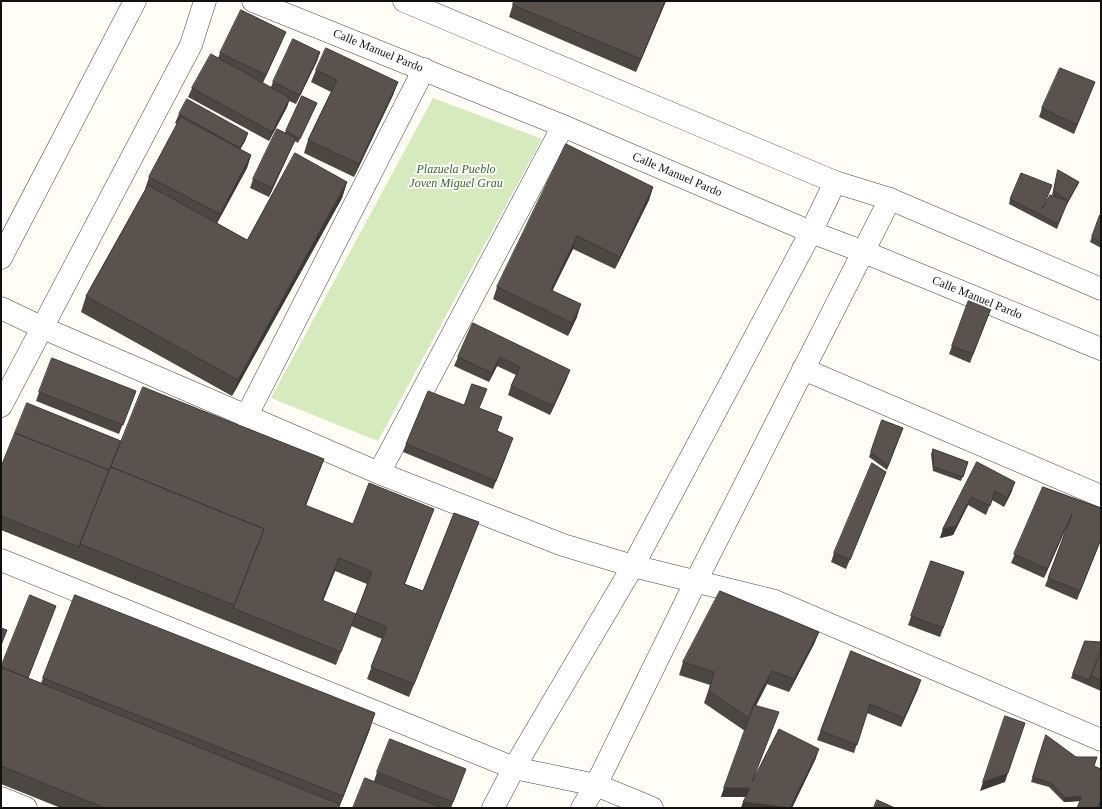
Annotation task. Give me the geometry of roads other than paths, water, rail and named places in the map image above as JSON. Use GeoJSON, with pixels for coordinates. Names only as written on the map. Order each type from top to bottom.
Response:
{"type":"FeatureCollection","features":[{"type":"Feature","properties":{"kind":"street"},"geometry":{"type":"LineString","coordinates":[[1,258],[135,1]]}},
{"type":"Feature","properties":{"kind":"street"},"geometry":{"type":"LineString","coordinates":[[1,406],[191,45],[205,1]]}},
{"type":"Feature","properties":{"kind":"street","name":"Calle Manuel Pardo"},"geometry":{"type":"LineString","coordinates":[[253,1],[563,126],[811,232],[864,252],[1101,349]]}},
{"type":"Feature","properties":{"kind":"street"},"geometry":{"type":"LineString","coordinates":[[404,1],[835,182],[890,199],[1101,289]]}},
{"type":"Feature","properties":{"kind":"street"},"geometry":{"type":"LineString","coordinates":[[246,416],[424,69]]}},
{"type":"Feature","properties":{"kind":"street"},"geometry":{"type":"LineString","coordinates":[[379,473],[563,126]]}},
{"type":"Feature","properties":{"kind":"street"},"geometry":{"type":"LineString","coordinates":[[493,808],[514,768],[633,566],[811,232],[835,182]]}},
{"type":"Feature","properties":{"kind":"street"},"geometry":{"type":"LineString","coordinates":[[582,808],[596,785],[695,583],[890,199]]}},
{"type":"Feature","properties":{"kind":"street"},"geometry":{"type":"LineString","coordinates":[[1,308],[43,328],[379,473],[563,545],[695,583],[775,601],[1101,740]]}},
{"type":"Feature","properties":{"kind":"street"},"geometry":{"type":"LineString","coordinates":[[803,369],[1101,496]]}},
{"type":"Feature","properties":{"kind":"street"},"geometry":{"type":"LineString","coordinates":[[1,560],[514,768],[596,785],[652,808]]}},
{"type":"Feature","properties":{"kind":"street"},"geometry":{"type":"LineString","coordinates":[[1,798],[26,808]]}},
{"type":"Feature","properties":{"kind":"park label","name":"Plazuela Pueblo Joven Miguel Grau"},"geometry":{"type":"Point","coordinates":[456,177]}}]}
